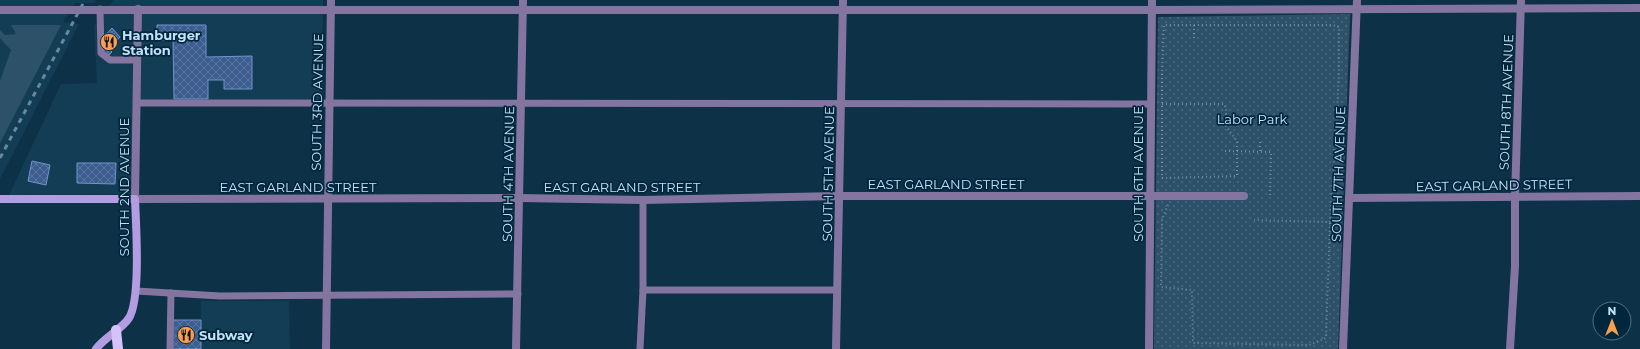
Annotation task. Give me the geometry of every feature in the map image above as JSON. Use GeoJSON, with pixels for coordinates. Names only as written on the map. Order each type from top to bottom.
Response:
{"type":"FeatureCollection","features":[{"type":"Feature","properties":{"kind":"main road","name":"EAST GARLAND STREET"},"geometry":{"type":"LineString","coordinates":[[0,199],[135,199]]}},
{"type":"Feature","properties":{"kind":"main road","name":"SOUTH 2ND AVENUE"},"geometry":{"type":"LineString","coordinates":[[96,349],[129,318],[136,291],[135,199]]}},
{"type":"Feature","properties":{"kind":"main road"},"geometry":{"type":"LineString","coordinates":[[116,330],[118,349]]}},
{"type":"Feature","properties":{"kind":"street","name":"SOUTH 3RD AVENUE"},"geometry":{"type":"LineString","coordinates":[[326,349],[331,0]]}},
{"type":"Feature","properties":{"kind":"street","name":"SOUTH 4TH AVENUE"},"geometry":{"type":"LineString","coordinates":[[516,349],[523,0]]}},
{"type":"Feature","properties":{"kind":"street","name":"SOUTH 5TH AVENUE"},"geometry":{"type":"LineString","coordinates":[[836,349],[843,0]]}},
{"type":"Feature","properties":{"kind":"street","name":"SOUTH 6TH AVENUE"},"geometry":{"type":"LineString","coordinates":[[1149,349],[1149,196],[1152,0]]}},
{"type":"Feature","properties":{"kind":"street"},"geometry":{"type":"LineString","coordinates":[[0,10],[1152,10],[1356,4],[1521,4],[1640,8]]}},
{"type":"Feature","properties":{"kind":"street","name":"SOUTH 7TH AVENUE"},"geometry":{"type":"LineString","coordinates":[[1343,349],[1356,4]]}},
{"type":"Feature","properties":{"kind":"street","name":"SOUTH 8TH AVENUE"},"geometry":{"type":"LineString","coordinates":[[1510,349],[1515,266],[1515,197],[1521,4]]}},
{"type":"Feature","properties":{"kind":"street","name":"SOUTH 2ND AVENUE"},"geometry":{"type":"LineString","coordinates":[[135,199],[138,9]]}},
{"type":"Feature","properties":{"kind":"street","name":"EAST GARLAND STREET"},"geometry":{"type":"LineString","coordinates":[[135,199],[518,198],[643,200],[840,196],[1244,196]]}},
{"type":"Feature","properties":{"kind":"street","name":"EAST GARLAND STREET"},"geometry":{"type":"LineString","coordinates":[[1349,198],[1640,196]]}},
{"type":"Feature","properties":{"kind":"lane"},"geometry":{"type":"LineString","coordinates":[[100,9],[101,53],[110,60],[137,60]]}},
{"type":"Feature","properties":{"kind":"lane"},"geometry":{"type":"LineString","coordinates":[[137,103],[1150,104]]}},
{"type":"Feature","properties":{"kind":"lane"},"geometry":{"type":"LineString","coordinates":[[640,349],[643,290],[643,200]]}},
{"type":"Feature","properties":{"kind":"lane"},"geometry":{"type":"LineString","coordinates":[[643,290],[837,290]]}},
{"type":"Feature","properties":{"kind":"lane"},"geometry":{"type":"LineString","coordinates":[[136,291],[220,296],[518,294]]}},
{"type":"Feature","properties":{"kind":"lane"},"geometry":{"type":"LineString","coordinates":[[170,349],[171,293]]}},
{"type":"Feature","properties":{"kind":"path"},"geometry":{"type":"LineString","coordinates":[[1194,25],[1194,41]]}},
{"type":"Feature","properties":{"kind":"path"},"geometry":{"type":"LineString","coordinates":[[1162,104],[1224,104],[1226,108],[1226,126],[1237,141],[1237,176],[1162,178],[1162,104],[1164,26],[1340,27],[1339,76],[1330,222],[1326,338],[1309,345],[1193,343],[1192,290],[1161,287],[1162,220],[1168,208],[1168,201]]}},
{"type":"Feature","properties":{"kind":"path"},"geometry":{"type":"LineString","coordinates":[[1260,139],[1260,151]]}},
{"type":"Feature","properties":{"kind":"path"},"geometry":{"type":"LineString","coordinates":[[1225,151],[1271,152],[1270,198]]}},
{"type":"Feature","properties":{"kind":"path"},"geometry":{"type":"LineString","coordinates":[[1254,220],[1330,222]]}},
{"type":"Feature","properties":{"kind":"shaded area"},"geometry":{"type":"Polygon","coordinates":[[[0,0],[96,0],[95,3],[75,3],[63,22],[79,24],[0,179],[0,0]]]}},
{"type":"Feature","properties":{"kind":"shaded area"},"geometry":{"type":"Polygon","coordinates":[[[114,0],[323,0],[322,101],[134,102],[132,194],[9,195],[61,84],[97,83],[94,26],[114,0]]]}},
{"type":"Feature","properties":{"kind":"shaded area"},"geometry":{"type":"Polygon","coordinates":[[[201,301],[289,301],[290,349],[201,349],[201,301]]]}},
{"type":"Feature","properties":{"kind":"green space","name":"Labor Park"},"geometry":{"type":"Polygon","coordinates":[[[1350,14],[1338,349],[1154,349],[1158,17],[1350,14]]]}},
{"type":"Feature","properties":{"kind":"green space"},"geometry":{"type":"Polygon","coordinates":[[[11,25],[61,25],[0,143],[0,81],[11,50],[0,38],[0,30],[5,35],[16,34],[11,25]]]}},
{"type":"Feature","properties":{"kind":"building"},"geometry":{"type":"Polygon","coordinates":[[[157,25],[206,25],[206,57],[252,56],[252,89],[224,89],[224,80],[208,80],[208,99],[174,99],[173,40],[157,40],[157,25]]]}},
{"type":"Feature","properties":{"kind":"building","name":"Hamburger Station"},"geometry":{"type":"Polygon","coordinates":[[[112,28],[120,37],[109,49],[112,52],[109,55],[101,51],[106,45],[101,40],[112,28]]]}},
{"type":"Feature","properties":{"kind":"building"},"geometry":{"type":"Polygon","coordinates":[[[32,161],[50,165],[46,185],[28,181],[32,161]]]}},
{"type":"Feature","properties":{"kind":"building"},"geometry":{"type":"Polygon","coordinates":[[[77,163],[116,163],[115,184],[77,183],[77,163]]]}},
{"type":"Feature","properties":{"kind":"building","name":"Subway"},"geometry":{"type":"Polygon","coordinates":[[[172,320],[201,320],[201,349],[171,349],[172,320]]]}},
{"type":"Feature","properties":{"kind":"railway"},"geometry":{"type":"LineString","coordinates":[[0,158],[85,0]]}},
{"type":"Feature","properties":{"kind":"place","name":"Hamburger Station"},"geometry":{"type":"Point","coordinates":[109,42]}},
{"type":"Feature","properties":{"kind":"place","name":"Subway"},"geometry":{"type":"Point","coordinates":[186,335]}}]}
